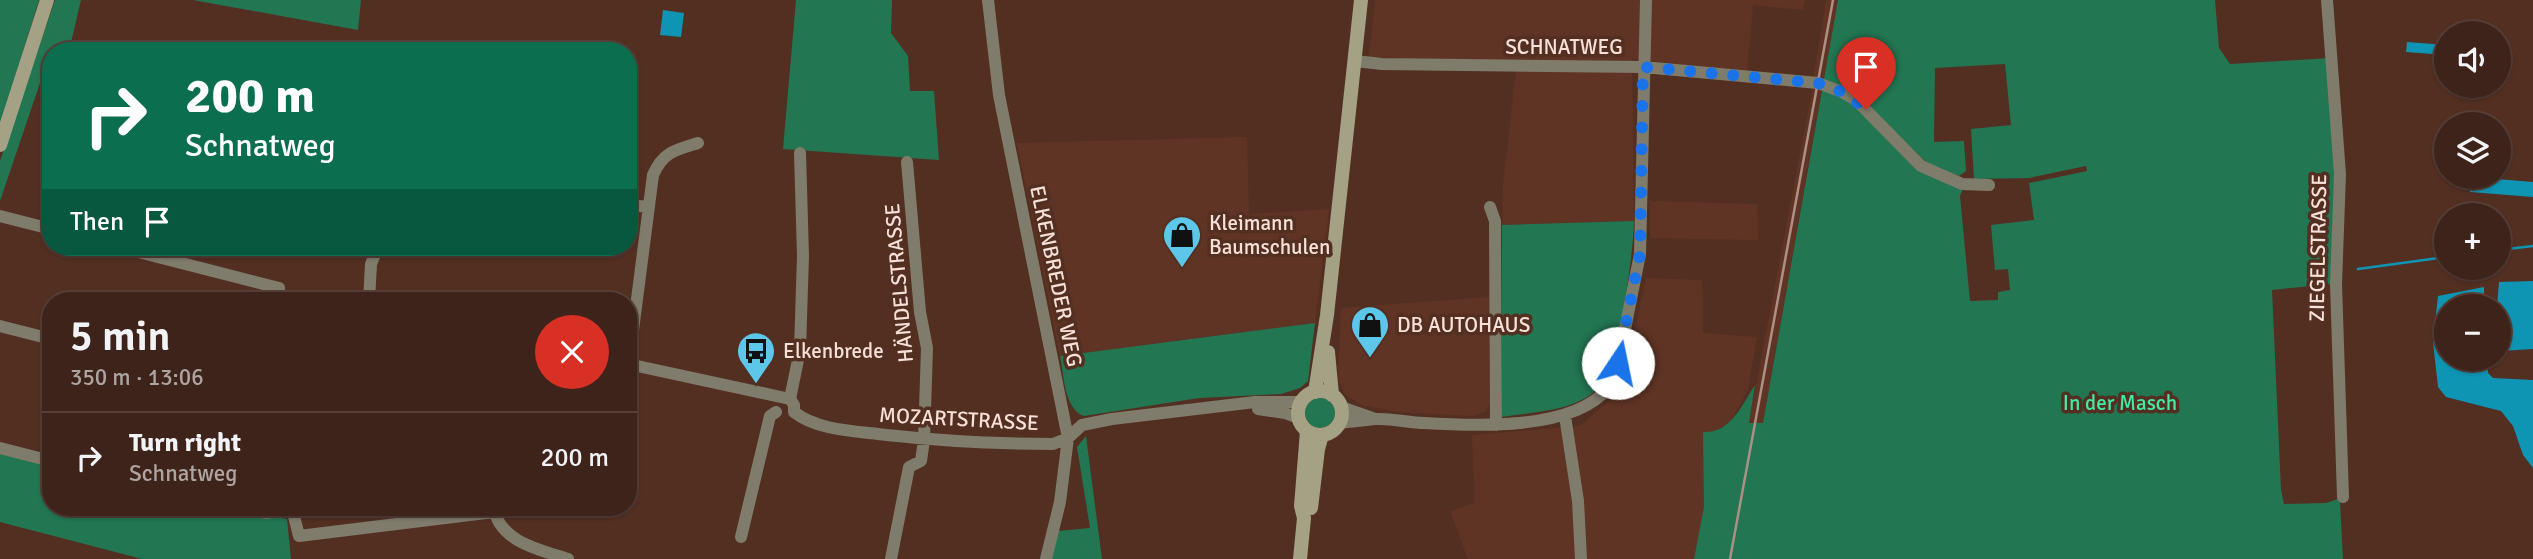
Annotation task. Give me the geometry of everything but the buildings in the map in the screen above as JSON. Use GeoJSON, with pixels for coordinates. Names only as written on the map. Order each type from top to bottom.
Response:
{"type":"FeatureCollection","features":[{"type":"Feature","properties":{"kind":"main road"},"geometry":{"type":"LineString","coordinates":[[0,145],[47,0]]}},
{"type":"Feature","properties":{"kind":"main road"},"geometry":{"type":"LineString","coordinates":[[1307,431],[1322,435],[1329,433],[1339,423],[1328,358],[1327,315],[1362,0]]}},
{"type":"Feature","properties":{"kind":"main road"},"geometry":{"type":"LineString","coordinates":[[1300,559],[1307,431],[1298,418],[1301,402],[1315,392],[1327,315]]}},
{"type":"Feature","properties":{"kind":"main road"},"geometry":{"type":"LineString","coordinates":[[1315,392],[1336,401]]}},
{"type":"Feature","properties":{"kind":"main road"},"geometry":{"type":"LineString","coordinates":[[1304,518],[1311,508],[1322,435]]}},
{"type":"Feature","properties":{"kind":"street","name":"ELKENBREDER WEG"},"geometry":{"type":"LineString","coordinates":[[988,0],[999,95],[1068,438],[1060,502],[1046,559]]}},
{"type":"Feature","properties":{"kind":"street"},"geometry":{"type":"LineString","coordinates":[[1336,401],[1376,419],[1423,424],[1496,425],[1565,416],[1582,409],[1609,387],[1617,369],[1640,254],[1646,0]]}},
{"type":"Feature","properties":{"kind":"street","name":"ZIEGELSTRASSE"},"geometry":{"type":"LineString","coordinates":[[2327,0],[2340,174],[2336,284],[2343,497]]}},
{"type":"Feature","properties":{"kind":"street","name":"SCHNATWEG"},"geometry":{"type":"LineString","coordinates":[[1355,61],[1382,64],[1643,67],[1818,83],[1856,100],[1921,166],[1962,184],[1989,185]]}},
{"type":"Feature","properties":{"kind":"street"},"geometry":{"type":"LineString","coordinates":[[637,302],[653,175],[659,161],[675,150],[698,143]]}},
{"type":"Feature","properties":{"kind":"street"},"geometry":{"type":"LineString","coordinates":[[741,537],[770,416],[776,412],[784,398],[800,350],[803,256],[800,153]]}},
{"type":"Feature","properties":{"kind":"street","name":"HÄNDELSTRASSE"},"geometry":{"type":"LineString","coordinates":[[891,559],[909,467],[921,461],[924,440],[927,348],[920,312],[907,162]]}},
{"type":"Feature","properties":{"kind":"street"},"geometry":{"type":"LineString","coordinates":[[637,206],[649,207]]}},
{"type":"Feature","properties":{"kind":"street"},"geometry":{"type":"LineString","coordinates":[[1490,207],[1495,221],[1496,425]]}},
{"type":"Feature","properties":{"kind":"street"},"geometry":{"type":"LineString","coordinates":[[0,216],[42,227]]}},
{"type":"Feature","properties":{"kind":"street"},"geometry":{"type":"LineString","coordinates":[[154,256],[279,288],[279,292]]}},
{"type":"Feature","properties":{"kind":"street"},"geometry":{"type":"LineString","coordinates":[[369,292],[371,264],[374,256]]}},
{"type":"Feature","properties":{"kind":"street"},"geometry":{"type":"LineString","coordinates":[[0,326],[42,337]]}},
{"type":"Feature","properties":{"kind":"street"},"geometry":{"type":"LineString","coordinates":[[637,368],[784,398],[794,405],[794,412]]}},
{"type":"Feature","properties":{"kind":"street","name":"MOZARTSTRASSE"},"geometry":{"type":"LineString","coordinates":[[776,412],[786,416],[794,412],[809,422],[848,431],[924,440],[1053,444],[1068,438],[1082,425],[1112,419],[1197,407],[1255,402],[1301,402]]}},
{"type":"Feature","properties":{"kind":"street","name":"MOZARTSTRASSE"},"geometry":{"type":"LineString","coordinates":[[1245,404],[1298,418]]}},
{"type":"Feature","properties":{"kind":"street"},"geometry":{"type":"LineString","coordinates":[[1565,416],[1578,501],[1581,559]]}},
{"type":"Feature","properties":{"kind":"street"},"geometry":{"type":"LineString","coordinates":[[1339,423],[1376,419]]}},
{"type":"Feature","properties":{"kind":"street"},"geometry":{"type":"LineString","coordinates":[[0,448],[42,459]]}},
{"type":"Feature","properties":{"kind":"street"},"geometry":{"type":"LineString","coordinates":[[295,516],[299,536],[449,516]]}},
{"type":"Feature","properties":{"kind":"street"},"geometry":{"type":"LineString","coordinates":[[497,516],[504,528],[520,541],[568,559]]}},
{"type":"Feature","properties":{"kind":"shaded area"},"geometry":{"type":"Polygon","coordinates":[[[1375,0],[1805,0],[1803,10],[1753,5],[1747,72],[1632,59],[1634,221],[1502,225],[1503,185],[1517,61],[1369,57],[1375,0]]]}},
{"type":"Feature","properties":{"kind":"shaded area"},"geometry":{"type":"Polygon","coordinates":[[[1826,0],[1838,0],[1824,81],[1813,79],[1826,0]]]}},
{"type":"Feature","properties":{"kind":"shaded area"},"geometry":{"type":"Polygon","coordinates":[[[1813,86],[1822,87],[1739,559],[1723,559],[1813,86]]]}},
{"type":"Feature","properties":{"kind":"shaded area","name":"Kleimann Baumschulen"},"geometry":{"type":"Polygon","coordinates":[[[1247,137],[1249,214],[1329,209],[1315,323],[1060,356],[1017,143],[1247,137]]]}},
{"type":"Feature","properties":{"kind":"shaded area"},"geometry":{"type":"Polygon","coordinates":[[[1650,201],[1757,204],[1758,240],[1650,238],[1650,201]]]}},
{"type":"Feature","properties":{"kind":"shaded area"},"geometry":{"type":"Polygon","coordinates":[[[1646,278],[1702,280],[1703,333],[1757,337],[1748,390],[1730,422],[1705,438],[1706,504],[1694,559],[1468,559],[1450,511],[1475,503],[1472,435],[1580,426],[1609,401],[1626,374],[1646,278]]]}},
{"type":"Feature","properties":{"kind":"shaded area"},"geometry":{"type":"Polygon","coordinates":[[[1489,297],[1489,404],[1486,411],[1473,416],[1397,412],[1361,405],[1344,393],[1338,378],[1341,308],[1489,297]]]}},
{"type":"Feature","properties":{"kind":"green space"},"geometry":{"type":"Polygon","coordinates":[[[0,0],[39,0],[0,125],[0,0]]]}},
{"type":"Feature","properties":{"kind":"green space"},"geometry":{"type":"Polygon","coordinates":[[[55,0],[81,0],[71,42],[42,42],[42,80],[0,201],[0,161],[55,0]]]}},
{"type":"Feature","properties":{"kind":"green space"},"geometry":{"type":"Polygon","coordinates":[[[193,0],[361,0],[358,30],[193,0]]]}},
{"type":"Feature","properties":{"kind":"green space"},"geometry":{"type":"Polygon","coordinates":[[[796,0],[892,0],[891,33],[908,56],[910,91],[934,91],[939,160],[783,149],[796,0]]]}},
{"type":"Feature","properties":{"kind":"green space","name":"In der Masch"},"geometry":{"type":"Polygon","coordinates":[[[1838,0],[2215,0],[2219,48],[2230,64],[2330,58],[2335,150],[2331,284],[2272,290],[2281,490],[2284,504],[2326,503],[2338,499],[2343,559],[1694,559],[1704,507],[1703,432],[1721,428],[1728,423],[1755,385],[1749,423],[1763,423],[1838,0]],[[2005,64],[1935,68],[1934,142],[1964,141],[1966,171],[1959,176],[1928,164],[1855,93],[1922,169],[1964,186],[1960,196],[1970,301],[1998,300],[1998,292],[2010,290],[2008,269],[1995,270],[1991,225],[2034,220],[2029,183],[2087,171],[2086,166],[2029,178],[1974,179],[1971,129],[2011,125],[2005,64]]]}},
{"type":"Feature","properties":{"kind":"green space"},"geometry":{"type":"Polygon","coordinates":[[[1634,221],[1623,314],[1609,365],[1600,384],[1590,395],[1570,405],[1502,417],[1502,225],[1634,221]]]}},
{"type":"Feature","properties":{"kind":"green space"},"geometry":{"type":"Polygon","coordinates":[[[1315,323],[1308,381],[1300,388],[1281,394],[1199,398],[1084,416],[1072,406],[1066,390],[1060,356],[1315,323]]]}},
{"type":"Feature","properties":{"kind":"green space"},"geometry":{"type":"Polygon","coordinates":[[[1320,398],[1326,399],[1334,407],[1334,419],[1326,427],[1320,428],[1314,427],[1306,419],[1305,413],[1306,407],[1314,399],[1320,398]]]}},
{"type":"Feature","properties":{"kind":"green space"},"geometry":{"type":"Polygon","coordinates":[[[1086,436],[1102,559],[1051,559],[1058,531],[1090,528],[1077,447],[1086,436]]]}},
{"type":"Feature","properties":{"kind":"green space"},"geometry":{"type":"Polygon","coordinates":[[[0,454],[42,464],[42,516],[271,516],[287,519],[291,559],[142,559],[0,522],[0,454]]]}},
{"type":"Feature","properties":{"kind":"water"},"geometry":{"type":"Polygon","coordinates":[[[663,10],[684,13],[681,37],[660,35],[663,10]]]}},
{"type":"Feature","properties":{"kind":"water"},"geometry":{"type":"Polygon","coordinates":[[[2407,42],[2434,44],[2434,54],[2406,52],[2407,42]]]}},
{"type":"Feature","properties":{"kind":"water"},"geometry":{"type":"Polygon","coordinates":[[[2511,180],[2533,182],[2533,197],[2470,192],[2470,189],[2511,189],[2511,180]]]}},
{"type":"Feature","properties":{"kind":"water"},"geometry":{"type":"Polygon","coordinates":[[[2533,281],[2533,349],[2511,350],[2511,294],[2498,294],[2499,282],[2533,281]]]}},
{"type":"Feature","properties":{"kind":"water"},"geometry":{"type":"Polygon","coordinates":[[[2484,287],[2484,294],[2448,294],[2484,287]]]}},
{"type":"Feature","properties":{"kind":"water"},"geometry":{"type":"Polygon","coordinates":[[[2436,371],[2488,371],[2493,378],[2533,380],[2533,468],[2523,455],[2513,426],[2501,411],[2446,397],[2438,387],[2436,371]]]}},
{"type":"Feature","properties":{"kind":"waterway"},"geometry":{"type":"LineString","coordinates":[[2511,249],[2533,246]]}},
{"type":"Feature","properties":{"kind":"waterway"},"geometry":{"type":"LineString","coordinates":[[2358,269],[2434,259]]}},
{"type":"Feature","properties":{"kind":"railway"},"geometry":{"type":"LineString","coordinates":[[1730,559],[1833,0]]}},
{"type":"Feature","properties":{"kind":"place","name":"Kleimann Baumschulen"},"geometry":{"type":"Point","coordinates":[1182,269]}},
{"type":"Feature","properties":{"kind":"place","name":"DB AUTOHAUS"},"geometry":{"type":"Point","coordinates":[1370,359]}},
{"type":"Feature","properties":{"kind":"place","name":"Elkenbrede"},"geometry":{"type":"Point","coordinates":[756,385]}},
{"type":"Feature","properties":{"kind":"route"},"geometry":{"type":"LineString","coordinates":[[1618,363],[1640,254],[1643,67],[1818,83],[1842,92],[1866,109]]}}]}
